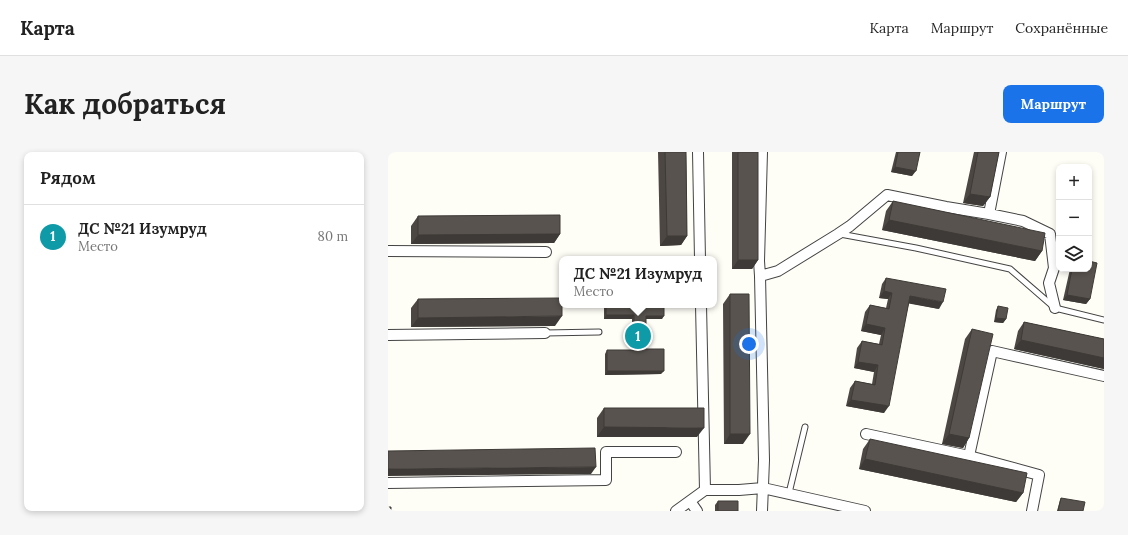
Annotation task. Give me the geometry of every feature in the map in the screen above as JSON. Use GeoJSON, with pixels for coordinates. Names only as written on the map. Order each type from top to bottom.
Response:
{"type":"FeatureCollection","features":[{"type":"Feature","properties":{"kind":"street"},"geometry":{"type":"LineString","coordinates":[[698,152],[700,256]]}},
{"type":"Feature","properties":{"kind":"street"},"geometry":{"type":"LineString","coordinates":[[762,152],[759,261],[763,488],[762,511]]}},
{"type":"Feature","properties":{"kind":"street"},"geometry":{"type":"LineString","coordinates":[[989,214],[1001,152]]}},
{"type":"Feature","properties":{"kind":"street"},"geometry":{"type":"LineString","coordinates":[[760,276],[778,270],[838,234],[850,226],[887,195],[1023,221],[1050,234],[1054,268],[1049,283],[1055,308]]}},
{"type":"Feature","properties":{"kind":"street"},"geometry":{"type":"LineString","coordinates":[[388,251],[546,252]]}},
{"type":"Feature","properties":{"kind":"street"},"geometry":{"type":"LineString","coordinates":[[701,308],[705,490]]}},
{"type":"Feature","properties":{"kind":"street"},"geometry":{"type":"LineString","coordinates":[[388,335],[545,333]]}},
{"type":"Feature","properties":{"kind":"street"},"geometry":{"type":"LineString","coordinates":[[969,456],[992,351],[1104,376]]}},
{"type":"Feature","properties":{"kind":"street"},"geometry":{"type":"LineString","coordinates":[[866,434],[969,456],[1039,476],[1032,511]]}},
{"type":"Feature","properties":{"kind":"street"},"geometry":{"type":"LineString","coordinates":[[388,483],[606,480],[606,452],[676,452]]}},
{"type":"Feature","properties":{"kind":"street"},"geometry":{"type":"LineString","coordinates":[[676,511],[705,490],[763,488],[865,511]]}},
{"type":"Feature","properties":{"kind":"street"},"geometry":{"type":"LineString","coordinates":[[690,501],[697,511]]}},
{"type":"Feature","properties":{"kind":"lane"},"geometry":{"type":"LineString","coordinates":[[838,234],[916,248],[1010,269],[1055,308],[1104,320]]}},
{"type":"Feature","properties":{"kind":"lane"},"geometry":{"type":"LineString","coordinates":[[545,333],[599,332]]}},
{"type":"Feature","properties":{"kind":"lane"},"geometry":{"type":"LineString","coordinates":[[789,493],[805,427]]}},
{"type":"Feature","properties":{"kind":"building"},"geometry":{"type":"Polygon","coordinates":[[[665,152],[686,152],[687,236],[667,236],[665,152]]]}},
{"type":"Feature","properties":{"kind":"building"},"geometry":{"type":"Polygon","coordinates":[[[738,152],[758,152],[758,260],[738,260],[738,152]]]}},
{"type":"Feature","properties":{"kind":"building"},"geometry":{"type":"Polygon","coordinates":[[[898,152],[920,152],[916,171],[895,167],[898,152]]]}},
{"type":"Feature","properties":{"kind":"building"},"geometry":{"type":"Polygon","coordinates":[[[978,152],[999,152],[990,197],[970,194],[978,152]]]}},
{"type":"Feature","properties":{"kind":"building"},"geometry":{"type":"Polygon","coordinates":[[[893,201],[1045,233],[1042,251],[889,220],[893,201]]]}},
{"type":"Feature","properties":{"kind":"building"},"geometry":{"type":"Polygon","coordinates":[[[560,215],[560,234],[418,235],[418,216],[560,215]]]}},
{"type":"Feature","properties":{"kind":"building"},"geometry":{"type":"Polygon","coordinates":[[[1092,262],[1097,263],[1090,299],[1067,295],[1071,272],[1092,272],[1092,262]]]}},
{"type":"Feature","properties":{"kind":"building"},"geometry":{"type":"Polygon","coordinates":[[[886,278],[946,289],[943,302],[910,296],[889,406],[851,400],[855,381],[875,385],[878,365],[858,362],[862,341],[882,345],[885,328],[866,324],[870,305],[889,309],[892,293],[884,291],[886,278]]]}},
{"type":"Feature","properties":{"kind":"building"},"geometry":{"type":"Polygon","coordinates":[[[730,294],[749,294],[750,434],[730,434],[730,294]]]}},
{"type":"Feature","properties":{"kind":"building"},"geometry":{"type":"Polygon","coordinates":[[[559,298],[559,308],[562,308],[562,316],[418,318],[418,299],[559,298]]]}},
{"type":"Feature","properties":{"kind":"building"},"geometry":{"type":"Polygon","coordinates":[[[998,306],[1008,308],[1006,319],[996,318],[998,306]]]}},
{"type":"Feature","properties":{"kind":"building"},"geometry":{"type":"Polygon","coordinates":[[[606,308],[664,308],[664,316],[646,316],[646,349],[664,349],[664,371],[607,371],[607,350],[634,350],[634,315],[606,315],[606,308]]]}},
{"type":"Feature","properties":{"kind":"building"},"geometry":{"type":"Polygon","coordinates":[[[1024,322],[1104,339],[1104,358],[1021,340],[1024,322]]]}},
{"type":"Feature","properties":{"kind":"building"},"geometry":{"type":"Polygon","coordinates":[[[972,329],[993,334],[969,438],[949,434],[972,329]]]}},
{"type":"Feature","properties":{"kind":"building"},"geometry":{"type":"Polygon","coordinates":[[[604,408],[704,408],[704,428],[604,427],[604,408]]]}},
{"type":"Feature","properties":{"kind":"building"},"geometry":{"type":"Polygon","coordinates":[[[870,439],[1027,473],[1023,493],[865,459],[870,439]]]}},
{"type":"Feature","properties":{"kind":"building"},"geometry":{"type":"Polygon","coordinates":[[[595,448],[596,467],[388,469],[388,451],[595,448]]]}},
{"type":"Feature","properties":{"kind":"building"},"geometry":{"type":"Polygon","coordinates":[[[1061,498],[1085,502],[1083,511],[1058,511],[1061,498]]]}},
{"type":"Feature","properties":{"kind":"building"},"geometry":{"type":"Polygon","coordinates":[[[718,501],[738,501],[738,511],[718,511],[718,501]]]}},
{"type":"Feature","properties":{"kind":"building"},"geometry":{"type":"Polygon","coordinates":[[[388,507],[391,507],[391,511],[388,511],[388,507]]]}},
{"type":"Feature","properties":{"kind":"place","name":"ДС №21 Изумруд"},"geometry":{"type":"Point","coordinates":[638,336]}}]}
